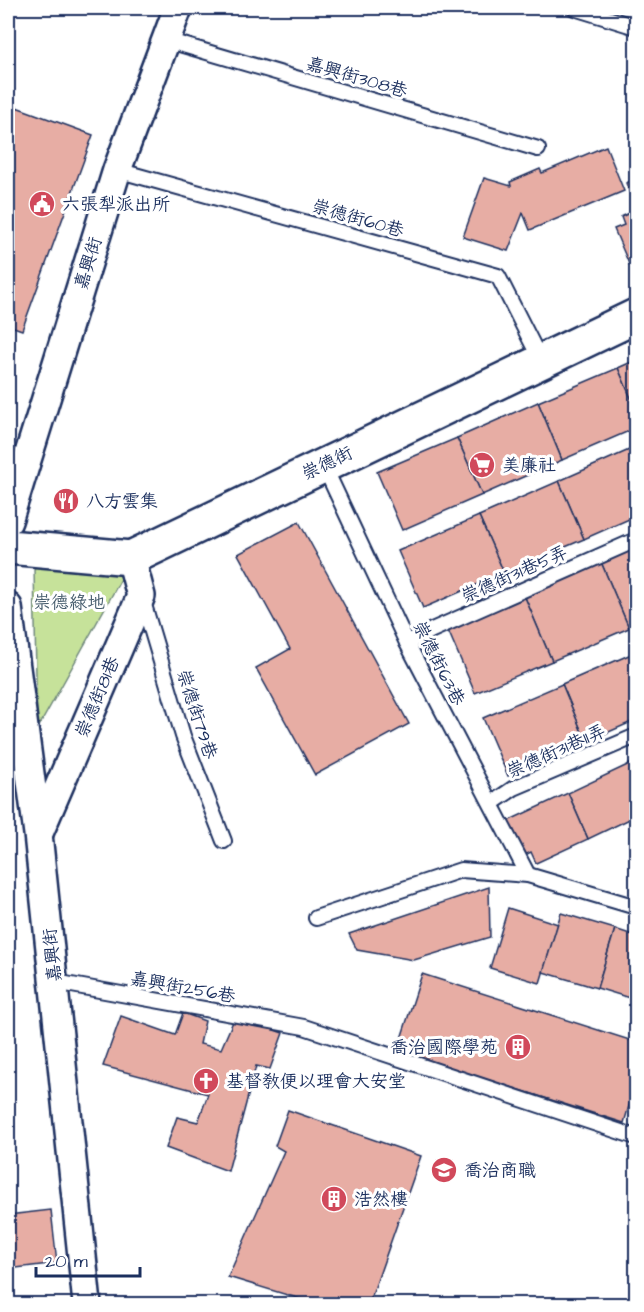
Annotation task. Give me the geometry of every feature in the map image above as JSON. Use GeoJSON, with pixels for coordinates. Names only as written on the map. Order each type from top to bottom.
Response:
{"type":"FeatureCollection","features":[{"type":"Feature","properties":{"kind":"street","name":"嘉興街"},"geometry":{"type":"LineString","coordinates":[[8,521],[117,170],[178,8]]}},
{"type":"Feature","properties":{"kind":"street","name":"崇德街"},"geometry":{"type":"LineString","coordinates":[[131,558],[636,316]]}},
{"type":"Feature","properties":{"kind":"street"},"geometry":{"type":"LineString","coordinates":[[8,548],[131,558],[141,596]]}},
{"type":"Feature","properties":{"kind":"street","name":"崇德街81巷"},"geometry":{"type":"LineString","coordinates":[[38,834],[141,596]]}},
{"type":"Feature","properties":{"kind":"street","name":"嘉興街"},"geometry":{"type":"LineString","coordinates":[[8,607],[55,982],[87,1305]]}},
{"type":"Feature","properties":{"kind":"lane"},"geometry":{"type":"LineString","coordinates":[[574,8],[636,27]]}},
{"type":"Feature","properties":{"kind":"lane","name":"嘉興街308巷"},"geometry":{"type":"LineString","coordinates":[[166,40],[538,149]]}},
{"type":"Feature","properties":{"kind":"lane","name":"崇德街60巷"},"geometry":{"type":"LineString","coordinates":[[117,170],[498,276],[541,361]]}},
{"type":"Feature","properties":{"kind":"lane","name":"崇德街63巷"},"geometry":{"type":"LineString","coordinates":[[323,465],[408,644],[528,875]]}},
{"type":"Feature","properties":{"kind":"lane","name":"崇德街31巷5弄"},"geometry":{"type":"LineString","coordinates":[[408,644],[432,630],[636,540]]}},
{"type":"Feature","properties":{"kind":"lane","name":"崇德街79巷"},"geometry":{"type":"LineString","coordinates":[[141,596],[183,736],[224,841]]}},
{"type":"Feature","properties":{"kind":"lane","name":"崇德街31巷11弄"},"geometry":{"type":"LineString","coordinates":[[492,804],[514,788],[636,736]]}},
{"type":"Feature","properties":{"kind":"lane"},"geometry":{"type":"LineString","coordinates":[[316,918],[461,870],[528,875],[636,907]]}},
{"type":"Feature","properties":{"kind":"lane","name":"嘉興街256巷"},"geometry":{"type":"LineString","coordinates":[[55,982],[304,1027],[636,1137]]}},
{"type":"Feature","properties":{"kind":"green space","name":"崇德綠地"},"geometry":{"type":"Polygon","coordinates":[[[34,567],[126,570],[37,730],[34,567]]]}},
{"type":"Feature","properties":{"kind":"building"},"geometry":{"type":"Polygon","coordinates":[[[8,104],[93,135],[22,330],[8,325],[8,104]]]}},
{"type":"Feature","properties":{"kind":"building"},"geometry":{"type":"Polygon","coordinates":[[[606,146],[624,191],[530,230],[523,213],[508,251],[463,237],[484,178],[511,186],[510,182],[540,169],[542,173],[606,146]]]}},
{"type":"Feature","properties":{"kind":"building"},"geometry":{"type":"Polygon","coordinates":[[[636,179],[636,209],[626,183],[636,179]]]}},
{"type":"Feature","properties":{"kind":"building"},"geometry":{"type":"Polygon","coordinates":[[[636,210],[636,280],[614,229],[624,225],[621,217],[636,210]]]}},
{"type":"Feature","properties":{"kind":"building"},"geometry":{"type":"Polygon","coordinates":[[[636,360],[636,410],[618,368],[636,360]]]}},
{"type":"Feature","properties":{"kind":"building"},"geometry":{"type":"Polygon","coordinates":[[[618,368],[636,410],[636,428],[562,460],[538,402],[618,368]]]}},
{"type":"Feature","properties":{"kind":"building"},"geometry":{"type":"Polygon","coordinates":[[[538,402],[562,460],[482,495],[457,438],[538,402]]]}},
{"type":"Feature","properties":{"kind":"building"},"geometry":{"type":"Polygon","coordinates":[[[457,438],[482,495],[402,530],[377,472],[457,438]]]}},
{"type":"Feature","properties":{"kind":"building"},"geometry":{"type":"Polygon","coordinates":[[[636,447],[636,516],[584,539],[559,481],[636,447]]]}},
{"type":"Feature","properties":{"kind":"building"},"geometry":{"type":"Polygon","coordinates":[[[559,481],[584,539],[504,573],[479,516],[559,481]]]}},
{"type":"Feature","properties":{"kind":"building"},"geometry":{"type":"Polygon","coordinates":[[[479,516],[504,573],[423,608],[398,551],[479,516]]]}},
{"type":"Feature","properties":{"kind":"building"},"geometry":{"type":"Polygon","coordinates":[[[299,522],[409,724],[315,775],[256,668],[290,649],[238,554],[299,522]]]}},
{"type":"Feature","properties":{"kind":"building"},"geometry":{"type":"Polygon","coordinates":[[[636,547],[636,624],[629,628],[601,562],[636,547]]]}},
{"type":"Feature","properties":{"kind":"building"},"geometry":{"type":"Polygon","coordinates":[[[601,562],[629,628],[552,661],[524,595],[601,562]]]}},
{"type":"Feature","properties":{"kind":"building"},"geometry":{"type":"Polygon","coordinates":[[[524,595],[552,661],[475,693],[447,628],[524,595]]]}},
{"type":"Feature","properties":{"kind":"building"},"geometry":{"type":"Polygon","coordinates":[[[636,652],[636,720],[586,742],[562,684],[636,652]]]}},
{"type":"Feature","properties":{"kind":"building"},"geometry":{"type":"Polygon","coordinates":[[[562,684],[586,742],[508,776],[483,718],[562,684]]]}},
{"type":"Feature","properties":{"kind":"building"},"geometry":{"type":"Polygon","coordinates":[[[636,761],[636,816],[588,839],[568,793],[636,761]]]}},
{"type":"Feature","properties":{"kind":"building"},"geometry":{"type":"Polygon","coordinates":[[[568,793],[588,839],[536,863],[531,852],[513,861],[497,826],[568,793]]]}},
{"type":"Feature","properties":{"kind":"building"},"geometry":{"type":"Polygon","coordinates":[[[489,887],[490,937],[414,960],[357,950],[349,934],[489,887]]]}},
{"type":"Feature","properties":{"kind":"building"},"geometry":{"type":"Polygon","coordinates":[[[508,908],[558,924],[540,983],[490,968],[508,908]]]}},
{"type":"Feature","properties":{"kind":"building"},"geometry":{"type":"Polygon","coordinates":[[[561,913],[615,929],[597,988],[543,972],[561,913]]]}},
{"type":"Feature","properties":{"kind":"building"},"geometry":{"type":"Polygon","coordinates":[[[615,929],[636,936],[636,1000],[597,988],[615,929]]]}},
{"type":"Feature","properties":{"kind":"building","name":"喬治國際學苑"},"geometry":{"type":"Polygon","coordinates":[[[422,974],[636,1042],[636,1082],[624,1123],[397,1051],[422,974]]]}},
{"type":"Feature","properties":{"kind":"building","name":"基督教便以理會大安堂"},"geometry":{"type":"Polygon","coordinates":[[[183,1013],[205,1021],[200,1044],[221,1049],[235,1017],[283,1033],[270,1069],[256,1066],[228,1171],[166,1148],[177,1117],[198,1122],[208,1094],[103,1066],[121,1016],[175,1035],[183,1013]]]}},
{"type":"Feature","properties":{"kind":"building","name":"浩然樓"},"geometry":{"type":"Polygon","coordinates":[[[288,1110],[421,1156],[369,1304],[317,1304],[228,1277],[284,1151],[275,1146],[288,1110]]]}},
{"type":"Feature","properties":{"kind":"building"},"geometry":{"type":"Polygon","coordinates":[[[51,1210],[57,1263],[8,1269],[8,1215],[51,1210]]]}},
{"type":"Feature","properties":{"kind":"place","name":"六張犁派出所"},"geometry":{"type":"Point","coordinates":[42,204]}},
{"type":"Feature","properties":{"kind":"place","name":"美廉社"},"geometry":{"type":"Point","coordinates":[482,465]}},
{"type":"Feature","properties":{"kind":"place","name":"八方雲集"},"geometry":{"type":"Point","coordinates":[66,501]}},
{"type":"Feature","properties":{"kind":"place","name":"喬治國際學苑"},"geometry":{"type":"Point","coordinates":[518,1047]}},
{"type":"Feature","properties":{"kind":"place","name":"基督教便以理會大安堂"},"geometry":{"type":"Point","coordinates":[206,1081]}},
{"type":"Feature","properties":{"kind":"place","name":"喬治商職"},"geometry":{"type":"Point","coordinates":[444,1170]}},
{"type":"Feature","properties":{"kind":"place","name":"浩然樓"},"geometry":{"type":"Point","coordinates":[334,1199]}}]}
